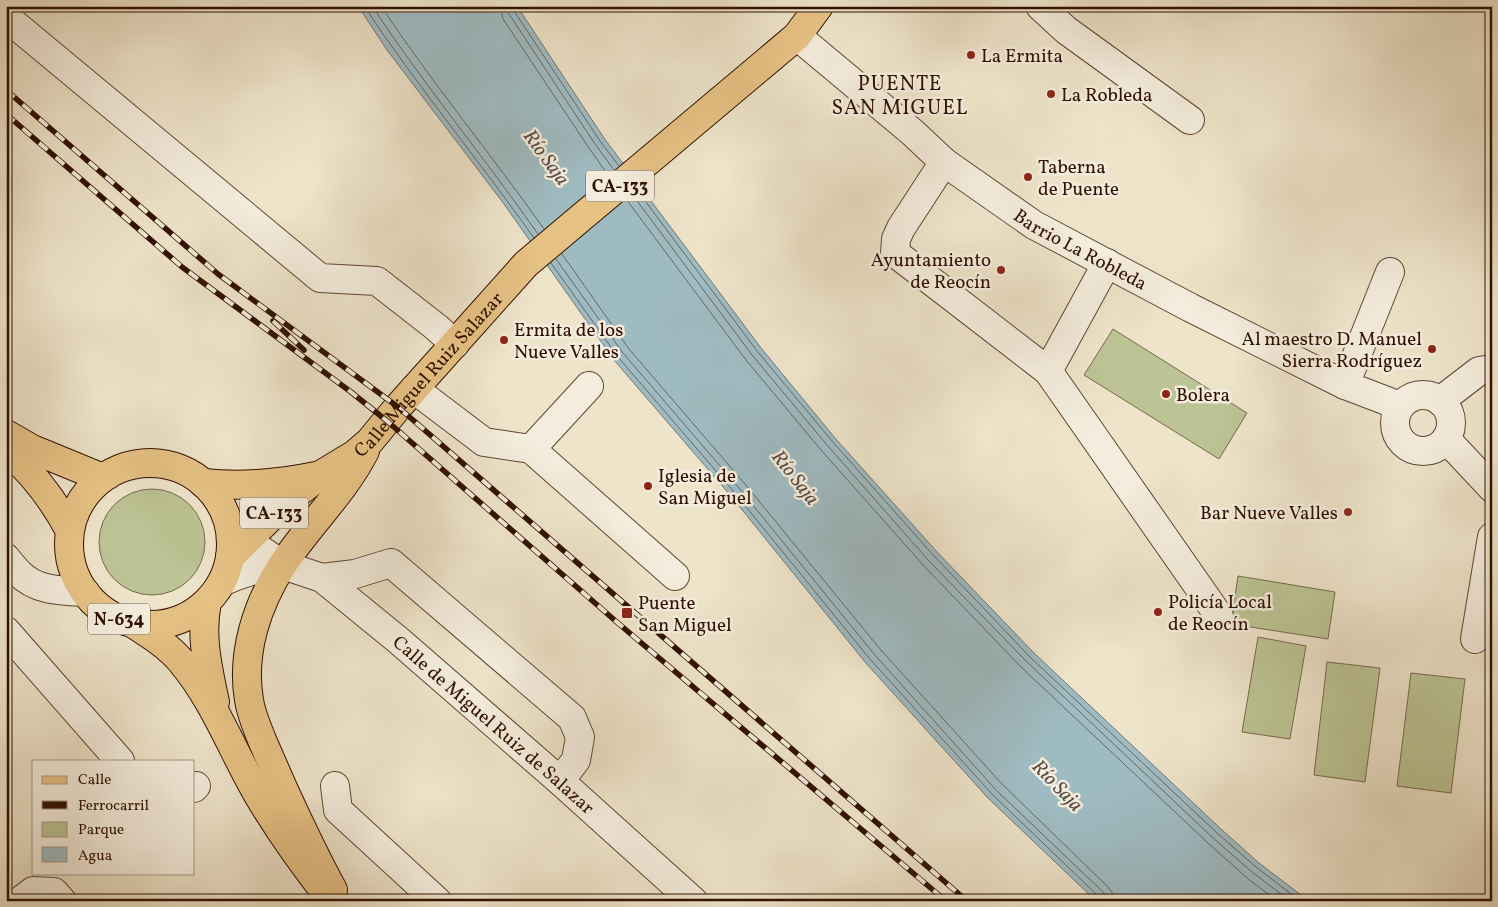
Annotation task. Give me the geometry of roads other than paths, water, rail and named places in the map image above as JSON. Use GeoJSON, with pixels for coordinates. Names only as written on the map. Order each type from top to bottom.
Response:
{"type":"FeatureCollection","features":[{"type":"Feature","properties":{"kind":"main road","name":"Calle Miguel Ruiz Salazar"},"geometry":{"type":"LineString","coordinates":[[227,562],[286,502],[322,474],[355,454],[370,441],[526,264],[714,107],[810,16]]}},
{"type":"Feature","properties":{"kind":"main road"},"geometry":{"type":"LineString","coordinates":[[6,434],[32,449],[73,466],[101,476],[108,475]]}},
{"type":"Feature","properties":{"kind":"main road"},"geometry":{"type":"LineString","coordinates":[[338,901],[303,832],[255,723],[249,701],[248,656],[252,631],[263,603],[283,565],[343,487],[370,441]]}},
{"type":"Feature","properties":{"kind":"main road","name":"N-634"},"geometry":{"type":"LineString","coordinates":[[6,449],[46,490],[70,531]]}},
{"type":"Feature","properties":{"kind":"main road","name":"N-634"},"geometry":{"type":"LineString","coordinates":[[223,727],[215,702],[205,654],[204,619],[227,562],[220,504],[213,493],[203,484],[182,470],[157,464],[120,469],[108,475],[87,493],[77,511],[70,531],[69,542],[74,573],[94,603],[105,612],[131,623],[149,634],[166,646],[179,659],[204,694],[243,767],[283,834],[332,901]]}},
{"type":"Feature","properties":{"kind":"main road","name":"Calle Miguel Ruiz Salazar"},"geometry":{"type":"LineString","coordinates":[[203,484],[252,485],[279,483],[322,474]]}},
{"type":"Feature","properties":{"kind":"main road","name":"N-634"},"geometry":{"type":"LineString","coordinates":[[131,623],[151,625],[172,622],[185,618],[197,611],[227,562]]}},
{"type":"Feature","properties":{"kind":"street"},"geometry":{"type":"LineString","coordinates":[[1040,6],[1066,30],[1190,120]]}},
{"type":"Feature","properties":{"kind":"street"},"geometry":{"type":"LineString","coordinates":[[6,16],[320,278],[377,281],[455,344]]}},
{"type":"Feature","properties":{"kind":"street","name":"Barrio La Robleda"},"geometry":{"type":"LineString","coordinates":[[810,16],[912,132],[944,162],[1034,225],[1191,308],[1345,385],[1400,406]]}},
{"type":"Feature","properties":{"kind":"street"},"geometry":{"type":"LineString","coordinates":[[944,162],[901,228],[896,239],[895,253],[1048,371],[1219,616]]}},
{"type":"Feature","properties":{"kind":"street"},"geometry":{"type":"LineString","coordinates":[[1048,371],[1107,263]]}},
{"type":"Feature","properties":{"kind":"street"},"geometry":{"type":"LineString","coordinates":[[1345,385],[1390,272]]}},
{"type":"Feature","properties":{"kind":"street"},"geometry":{"type":"LineString","coordinates":[[1440,400],[1479,371],[1492,369]]}},
{"type":"Feature","properties":{"kind":"street"},"geometry":{"type":"LineString","coordinates":[[532,449],[589,386]]}},
{"type":"Feature","properties":{"kind":"street"},"geometry":{"type":"LineString","coordinates":[[414,389],[484,442],[532,449],[676,576]]}},
{"type":"Feature","properties":{"kind":"street"},"geometry":{"type":"LineString","coordinates":[[1419,395],[1430,395],[1440,400],[1448,409],[1452,419],[1451,430],[1447,440],[1438,448],[1428,452],[1416,452],[1406,447],[1399,438],[1395,428],[1395,418],[1400,406],[1408,399],[1419,395]]}},
{"type":"Feature","properties":{"kind":"street"},"geometry":{"type":"LineString","coordinates":[[1447,440],[1492,488]]}},
{"type":"Feature","properties":{"kind":"street"},"geometry":{"type":"LineString","coordinates":[[1475,639],[1492,537]]}},
{"type":"Feature","properties":{"kind":"street"},"geometry":{"type":"LineString","coordinates":[[227,562],[251,570],[283,565]]}},
{"type":"Feature","properties":{"kind":"street"},"geometry":{"type":"LineString","coordinates":[[227,562],[283,565]]}},
{"type":"Feature","properties":{"kind":"street"},"geometry":{"type":"LineString","coordinates":[[8,563],[19,574],[41,587],[85,592]]}},
{"type":"Feature","properties":{"kind":"street"},"geometry":{"type":"LineString","coordinates":[[322,578],[355,574],[391,563],[572,718],[580,737],[576,760],[560,781]]}},
{"type":"Feature","properties":{"kind":"street","name":"Calle de Miguel Ruiz de Salazar"},"geometry":{"type":"LineString","coordinates":[[283,565],[322,578],[398,640],[694,901]]}},
{"type":"Feature","properties":{"kind":"street"},"geometry":{"type":"LineString","coordinates":[[6,631],[119,760]]}},
{"type":"Feature","properties":{"kind":"street"},"geometry":{"type":"LineString","coordinates":[[335,786],[338,810],[437,901]]}},
{"type":"Feature","properties":{"kind":"street"},"geometry":{"type":"LineString","coordinates":[[20,901],[33,891],[54,892],[62,901]]}},
{"type":"Feature","properties":{"kind":"water","name":"Río Saja"},"geometry":{"type":"Polygon","coordinates":[[[358,6],[517,6],[604,138],[761,348],[835,438],[938,553],[1034,653],[1221,829],[1259,863],[1309,901],[1096,901],[988,798],[865,662],[731,496],[614,360],[504,204],[387,50],[358,6]]]}},
{"type":"Feature","properties":{"kind":"railway"},"geometry":{"type":"LineString","coordinates":[[6,90],[218,274],[398,407],[967,901]]}},
{"type":"Feature","properties":{"kind":"railway"},"geometry":{"type":"LineString","coordinates":[[6,114],[182,267],[351,392],[387,421],[619,624],[946,901]]}},
{"type":"Feature","properties":{"kind":"railway"},"geometry":{"type":"LineString","coordinates":[[273,321],[304,350]]}},
{"type":"Feature","properties":{"kind":"place","name":"La Ermita"},"geometry":{"type":"Point","coordinates":[971,55]}},
{"type":"Feature","properties":{"kind":"place","name":"La Robleda"},"geometry":{"type":"Point","coordinates":[1051,94]}},
{"type":"Feature","properties":{"kind":"place","name":"Taberna de Puente"},"geometry":{"type":"Point","coordinates":[1028,177]}},
{"type":"Feature","properties":{"kind":"place","name":"Ayuntamiento de Reocín"},"geometry":{"type":"Point","coordinates":[1001,270]}},
{"type":"Feature","properties":{"kind":"place","name":"Ermita de los Nueve Valles"},"geometry":{"type":"Point","coordinates":[504,340]}},
{"type":"Feature","properties":{"kind":"place","name":"Al maestro D. Manuel Sierra Rodríguez"},"geometry":{"type":"Point","coordinates":[1432,349]}},
{"type":"Feature","properties":{"kind":"place","name":"Bolera"},"geometry":{"type":"Point","coordinates":[1166,394]}},
{"type":"Feature","properties":{"kind":"place","name":"Iglesia de San Miguel"},"geometry":{"type":"Point","coordinates":[648,486]}},
{"type":"Feature","properties":{"kind":"place","name":"Bar Nueve Valles"},"geometry":{"type":"Point","coordinates":[1348,512]}},
{"type":"Feature","properties":{"kind":"place","name":"Policía Local de Reocín"},"geometry":{"type":"Point","coordinates":[1158,612]}},
{"type":"Feature","properties":{"kind":"place","name":"Puente San Miguel"},"geometry":{"type":"Point","coordinates":[627,613]}},
{"type":"Feature","properties":{"kind":"district","name":"PUENTE SAN MIGUEL"},"geometry":{"type":"Point","coordinates":[900,95]}}]}
